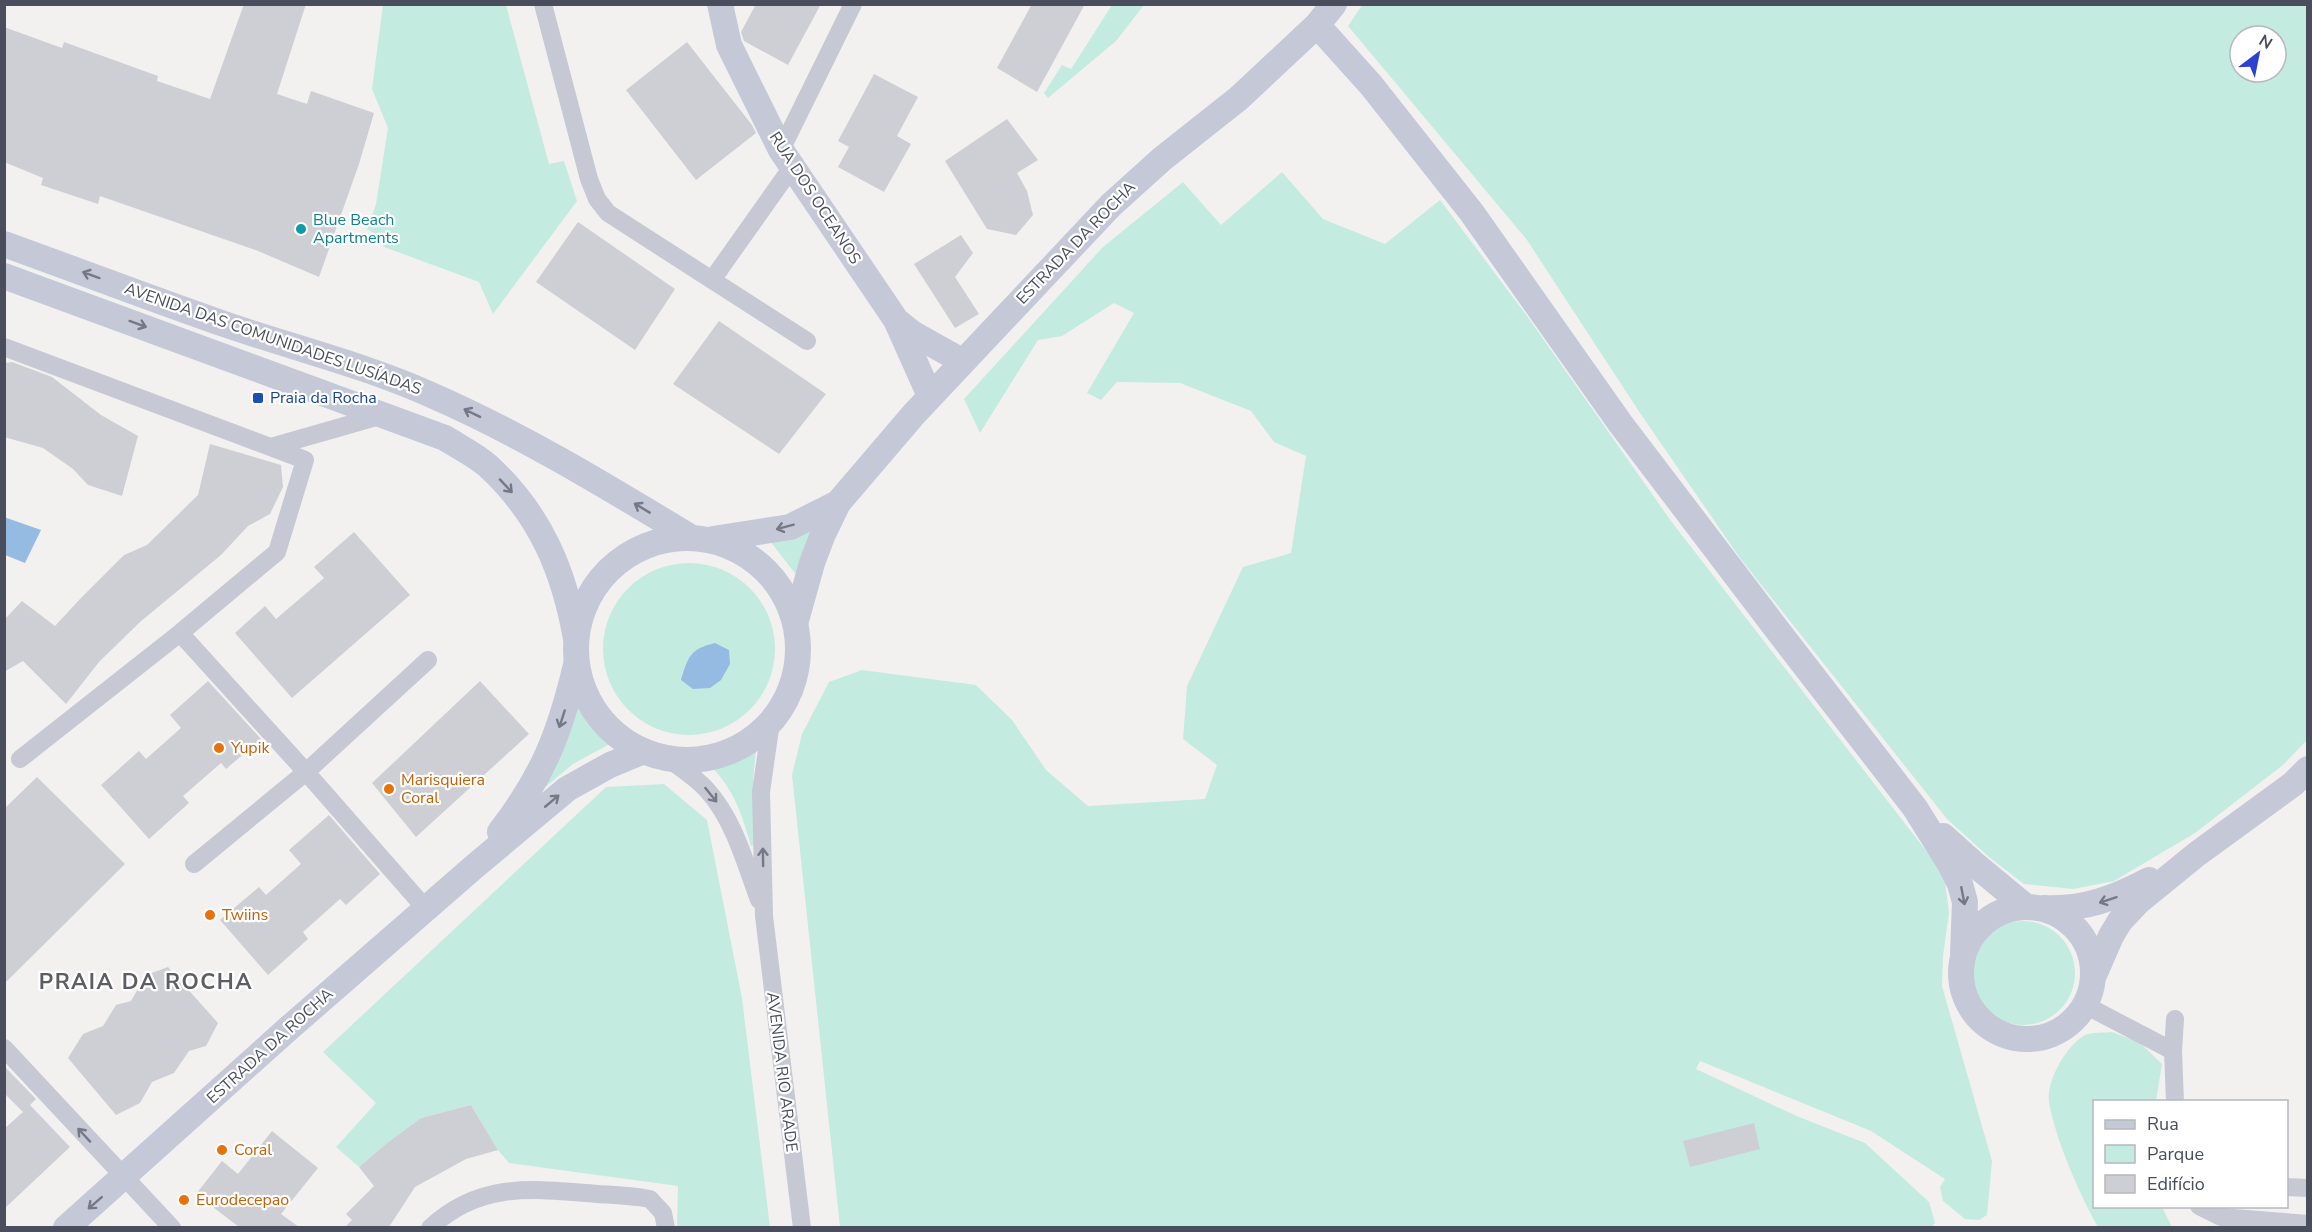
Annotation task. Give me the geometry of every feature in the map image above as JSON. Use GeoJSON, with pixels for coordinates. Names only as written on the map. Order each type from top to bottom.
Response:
{"type":"FeatureCollection","features":[{"type":"Feature","properties":{"kind":"street"},"geometry":{"type":"LineString","coordinates":[[543,4],[589,179],[597,199],[608,213],[625,225],[807,341]]}},
{"type":"Feature","properties":{"kind":"street","name":"RUA DOS OCEANOS"},"geometry":{"type":"LineString","coordinates":[[720,4],[729,45],[786,158],[896,320]]}},
{"type":"Feature","properties":{"kind":"street"},"geometry":{"type":"LineString","coordinates":[[712,280],[786,158],[854,4]]}},
{"type":"Feature","properties":{"kind":"street","name":"ESTRADA DA ROCHA"},"geometry":{"type":"LineString","coordinates":[[795,624],[812,563],[838,503],[930,396],[1111,204],[1162,159],[1239,98],[1317,25],[1334,4]]}},
{"type":"Feature","properties":{"kind":"street"},"geometry":{"type":"LineString","coordinates":[[1317,25],[1371,85],[1472,213],[1620,423],[1915,808],[1960,884],[1965,902],[1960,981],[1970,1007],[1989,1027],[2001,1034],[2028,1039],[2055,1033],[2072,1021],[2085,1005],[2104,950],[2120,921],[2138,902],[2197,854],[2293,784],[2307,769]]}},
{"type":"Feature","properties":{"kind":"street","name":"AVENIDA DAS COMUNIDADES LUSÍADAS"},"geometry":{"type":"LineString","coordinates":[[4,244],[226,324],[387,377],[473,414],[576,468],[700,539],[730,547],[750,558],[768,573],[782,592],[795,624]]}},
{"type":"Feature","properties":{"kind":"street","name":"AVENIDA DAS COMUNIDADES LUSÍADAS"},"geometry":{"type":"LineString","coordinates":[[4,276],[445,438],[487,465],[527,509],[556,562],[570,600],[582,685],[592,706],[606,724],[624,740],[655,754]]}},
{"type":"Feature","properties":{"kind":"street"},"geometry":{"type":"LineString","coordinates":[[896,320],[912,333],[962,361]]}},
{"type":"Feature","properties":{"kind":"street"},"geometry":{"type":"LineString","coordinates":[[896,320],[930,396]]}},
{"type":"Feature","properties":{"kind":"street"},"geometry":{"type":"LineString","coordinates":[[4,347],[305,460],[277,552],[180,633],[20,759]]}},
{"type":"Feature","properties":{"kind":"street"},"geometry":{"type":"LineString","coordinates":[[271,447],[383,415]]}},
{"type":"Feature","properties":{"kind":"street","name":"ESTRADA DA ROCHA"},"geometry":{"type":"LineString","coordinates":[[475,866],[517,810],[541,771],[555,739],[577,651],[580,618],[599,580],[614,565],[650,544],[671,539],[700,539],[790,527],[838,503]]}},
{"type":"Feature","properties":{"kind":"street"},"geometry":{"type":"LineString","coordinates":[[655,754],[690,760],[712,757],[734,749],[754,737],[771,722],[784,703],[794,681],[798,658],[795,624]]}},
{"type":"Feature","properties":{"kind":"street"},"geometry":{"type":"LineString","coordinates":[[180,633],[306,771],[426,909]]}},
{"type":"Feature","properties":{"kind":"street"},"geometry":{"type":"LineString","coordinates":[[194,864],[306,771],[428,660]]}},
{"type":"Feature","properties":{"kind":"street"},"geometry":{"type":"LineString","coordinates":[[764,916],[761,792],[771,722]]}},
{"type":"Feature","properties":{"kind":"street"},"geometry":{"type":"LineString","coordinates":[[655,754],[706,789],[723,811],[737,840],[764,916]]}},
{"type":"Feature","properties":{"kind":"street","name":"ESTRADA DA ROCHA"},"geometry":{"type":"LineString","coordinates":[[66,1227],[289,1028],[567,789],[610,765],[655,754]]}},
{"type":"Feature","properties":{"kind":"street"},"geometry":{"type":"LineString","coordinates":[[1915,808],[1973,864],[2032,907],[2058,915],[2075,927],[2090,951],[2093,978]]}},
{"type":"Feature","properties":{"kind":"street"},"geometry":{"type":"LineString","coordinates":[[1963,953],[1968,940],[1986,920],[2005,910],[2032,907],[2060,909],[2102,902],[2121,895],[2197,854]]}},
{"type":"Feature","properties":{"kind":"street","name":"AVENIDA RIO ARADE"},"geometry":{"type":"LineString","coordinates":[[764,916],[802,1227]]}},
{"type":"Feature","properties":{"kind":"street"},"geometry":{"type":"LineString","coordinates":[[2085,1005],[2173,1052]]}},
{"type":"Feature","properties":{"kind":"street"},"geometry":{"type":"LineString","coordinates":[[2175,1019],[2173,1052],[2175,1100]]}},
{"type":"Feature","properties":{"kind":"street"},"geometry":{"type":"LineString","coordinates":[[4,1048],[123,1178],[172,1227]]}},
{"type":"Feature","properties":{"kind":"street"},"geometry":{"type":"LineString","coordinates":[[2288,1187],[2307,1188]]}},
{"type":"Feature","properties":{"kind":"street"},"geometry":{"type":"LineString","coordinates":[[430,1227],[448,1212],[481,1196],[530,1189],[650,1199],[663,1213],[666,1227]]}},
{"type":"Feature","properties":{"kind":"street"},"geometry":{"type":"LineString","coordinates":[[2203,1208],[2221,1217],[2307,1224]]}},
{"type":"Feature","properties":{"kind":"green space"},"geometry":{"type":"Polygon","coordinates":[[[1363,4],[2307,5],[2307,740],[2283,765],[2195,833],[2114,881],[2073,889],[2024,884],[1989,857],[1947,819],[1740,558],[1640,413],[1527,240],[1348,26],[1363,4]]]}},
{"type":"Feature","properties":{"kind":"green space"},"geometry":{"type":"Polygon","coordinates":[[[383,5],[506,5],[549,164],[564,161],[577,201],[493,314],[479,282],[384,247],[367,230],[376,204],[388,128],[372,89],[383,5]]]}},
{"type":"Feature","properties":{"kind":"green space"},"geometry":{"type":"Polygon","coordinates":[[[1112,5],[1144,5],[1116,41],[1048,98],[1044,93],[1062,65],[1071,69],[1112,5]]]}},
{"type":"Feature","properties":{"kind":"green space"},"geometry":{"type":"Polygon","coordinates":[[[1282,172],[1323,219],[1385,244],[1440,200],[1527,316],[1671,521],[1944,874],[1949,913],[1943,956],[1942,986],[1992,1161],[1987,1215],[1979,1220],[1965,1219],[1943,1201],[1940,1187],[1945,1179],[1871,1131],[1700,1061],[1696,1069],[1799,1117],[1865,1143],[1929,1202],[1935,1223],[1931,1228],[840,1227],[792,775],[802,734],[829,682],[862,670],[976,685],[1012,720],[1046,770],[1088,806],[1205,799],[1217,765],[1183,739],[1187,686],[1243,567],[1291,553],[1306,456],[1274,442],[1251,411],[1180,383],[1117,382],[1101,400],[1087,393],[1134,313],[1114,303],[1062,336],[1038,340],[980,433],[964,399],[1103,247],[1183,182],[1221,225],[1282,172]]]}},
{"type":"Feature","properties":{"kind":"green space"},"geometry":{"type":"Polygon","coordinates":[[[822,517],[797,576],[767,537],[822,517]]]}},
{"type":"Feature","properties":{"kind":"green space"},"geometry":{"type":"Polygon","coordinates":[[[689,563],[722,570],[737,578],[749,589],[760,601],[768,616],[775,649],[768,682],[760,697],[749,709],[737,720],[722,728],[689,735],[656,728],[641,720],[629,709],[618,697],[610,682],[603,649],[610,616],[618,601],[629,589],[641,578],[656,570],[689,563]]]}},
{"type":"Feature","properties":{"kind":"green space"},"geometry":{"type":"Polygon","coordinates":[[[577,702],[595,725],[615,741],[573,764],[543,789],[577,702]]]}},
{"type":"Feature","properties":{"kind":"green space"},"geometry":{"type":"Polygon","coordinates":[[[757,744],[753,794],[758,844],[751,846],[740,812],[730,791],[707,763],[726,759],[757,744]]]}},
{"type":"Feature","properties":{"kind":"green space"},"geometry":{"type":"Polygon","coordinates":[[[664,784],[707,820],[742,998],[770,1227],[677,1227],[678,1186],[509,1163],[498,1150],[471,1105],[421,1118],[359,1167],[336,1147],[376,1103],[323,1052],[606,787],[664,784]]]}},
{"type":"Feature","properties":{"kind":"green space"},"geometry":{"type":"Polygon","coordinates":[[[2023,921],[2043,925],[2060,936],[2071,953],[2075,973],[2071,993],[2060,1010],[2043,1021],[2023,1025],[2003,1021],[1986,1010],[1975,993],[1971,973],[1975,953],[1986,936],[2003,925],[2023,921]]]}},
{"type":"Feature","properties":{"kind":"green space"},"geometry":{"type":"Polygon","coordinates":[[[2112,1032],[2139,1042],[2162,1064],[2156,1100],[2093,1100],[2093,1208],[2162,1208],[2172,1227],[2098,1227],[2076,1183],[2052,1117],[2049,1094],[2054,1074],[2064,1055],[2085,1035],[2112,1032]]]}},
{"type":"Feature","properties":{"kind":"water"},"geometry":{"type":"Polygon","coordinates":[[[4,517],[41,530],[25,563],[5,555],[4,517]]]}},
{"type":"Feature","properties":{"kind":"water"},"geometry":{"type":"Polygon","coordinates":[[[715,643],[729,650],[730,664],[721,680],[710,688],[693,689],[681,680],[688,660],[695,651],[715,643]]]}},
{"type":"Feature","properties":{"kind":"building"},"geometry":{"type":"Polygon","coordinates":[[[244,4],[306,4],[277,94],[307,104],[311,91],[374,113],[359,164],[319,277],[258,251],[100,196],[98,204],[41,185],[43,178],[4,162],[4,27],[62,48],[64,42],[158,76],[157,81],[210,99],[244,4]]]}},
{"type":"Feature","properties":{"kind":"building"},"geometry":{"type":"Polygon","coordinates":[[[756,4],[821,4],[788,65],[744,41],[741,32],[756,4]]]}},
{"type":"Feature","properties":{"kind":"building"},"geometry":{"type":"Polygon","coordinates":[[[1032,4],[1085,4],[1037,92],[997,68],[1032,4]]]}},
{"type":"Feature","properties":{"kind":"building"},"geometry":{"type":"Polygon","coordinates":[[[687,42],[756,133],[696,180],[626,90],[687,42]]]}},
{"type":"Feature","properties":{"kind":"building"},"geometry":{"type":"Polygon","coordinates":[[[874,74],[918,97],[897,136],[911,144],[884,192],[838,167],[849,147],[838,141],[874,74]]]}},
{"type":"Feature","properties":{"kind":"building"},"geometry":{"type":"Polygon","coordinates":[[[1007,119],[1038,160],[1017,173],[1027,191],[1033,215],[1016,235],[987,229],[945,161],[1007,119]]]}},
{"type":"Feature","properties":{"kind":"building"},"geometry":{"type":"Polygon","coordinates":[[[578,222],[675,289],[635,350],[536,282],[578,222]]]}},
{"type":"Feature","properties":{"kind":"building"},"geometry":{"type":"Polygon","coordinates":[[[961,235],[973,253],[955,277],[979,314],[955,328],[914,264],[961,235]]]}},
{"type":"Feature","properties":{"kind":"building"},"geometry":{"type":"Polygon","coordinates":[[[719,321],[826,394],[779,454],[673,384],[719,321]]]}},
{"type":"Feature","properties":{"kind":"building"},"geometry":{"type":"Polygon","coordinates":[[[12,362],[52,377],[101,415],[138,436],[122,496],[88,485],[73,469],[43,448],[4,437],[4,363],[12,362]]]}},
{"type":"Feature","properties":{"kind":"building"},"geometry":{"type":"Polygon","coordinates":[[[210,444],[281,465],[283,487],[270,514],[248,526],[221,555],[140,622],[99,662],[66,704],[23,661],[4,672],[4,620],[22,601],[55,626],[124,555],[147,545],[198,495],[210,444]]]}},
{"type":"Feature","properties":{"kind":"building"},"geometry":{"type":"Polygon","coordinates":[[[354,532],[410,595],[292,698],[235,633],[265,606],[276,619],[324,578],[314,567],[354,532]]]}},
{"type":"Feature","properties":{"kind":"building"},"geometry":{"type":"Polygon","coordinates":[[[208,681],[261,739],[226,769],[221,763],[183,796],[189,803],[149,839],[101,785],[139,751],[146,759],[181,728],[170,715],[208,681]]]}},
{"type":"Feature","properties":{"kind":"building"},"geometry":{"type":"Polygon","coordinates":[[[480,681],[529,734],[416,837],[372,783],[480,681]]]}},
{"type":"Feature","properties":{"kind":"building"},"geometry":{"type":"Polygon","coordinates":[[[37,777],[125,864],[4,984],[4,809],[37,777]]]}},
{"type":"Feature","properties":{"kind":"building"},"geometry":{"type":"Polygon","coordinates":[[[329,815],[380,874],[346,905],[340,899],[303,932],[308,939],[268,975],[220,920],[259,887],[266,895],[301,864],[289,850],[329,815]]]}},
{"type":"Feature","properties":{"kind":"building"},"geometry":{"type":"Polygon","coordinates":[[[168,967],[218,1023],[206,1046],[189,1051],[174,1073],[152,1082],[140,1103],[116,1115],[68,1058],[83,1034],[103,1026],[116,1005],[131,1001],[146,975],[168,967]]]}},
{"type":"Feature","properties":{"kind":"building"},"geometry":{"type":"Polygon","coordinates":[[[4,1066],[36,1099],[30,1105],[70,1147],[4,1209],[4,1129],[23,1112],[4,1093],[4,1066]]]}},
{"type":"Feature","properties":{"kind":"building"},"geometry":{"type":"Polygon","coordinates":[[[471,1105],[498,1150],[466,1159],[415,1187],[389,1227],[345,1227],[352,1220],[346,1214],[374,1186],[359,1167],[421,1118],[471,1105]]]}},
{"type":"Feature","properties":{"kind":"building"},"geometry":{"type":"Polygon","coordinates":[[[1754,1123],[1760,1149],[1690,1167],[1683,1141],[1754,1123]]]}},
{"type":"Feature","properties":{"kind":"building"},"geometry":{"type":"Polygon","coordinates":[[[272,1131],[318,1168],[281,1214],[299,1227],[239,1227],[196,1194],[222,1161],[238,1174],[272,1131]]]}},
{"type":"Feature","properties":{"kind":"place","name":"Blue Beach Apartments"},"geometry":{"type":"Point","coordinates":[301,229]}},
{"type":"Feature","properties":{"kind":"place","name":"Praia da Rocha"},"geometry":{"type":"Point","coordinates":[258,398]}},
{"type":"Feature","properties":{"kind":"place","name":"Yupik"},"geometry":{"type":"Point","coordinates":[219,748]}},
{"type":"Feature","properties":{"kind":"place","name":"Marisquiera Coral"},"geometry":{"type":"Point","coordinates":[389,789]}},
{"type":"Feature","properties":{"kind":"place","name":"Twiins"},"geometry":{"type":"Point","coordinates":[210,915]}},
{"type":"Feature","properties":{"kind":"place","name":"Coral"},"geometry":{"type":"Point","coordinates":[222,1150]}},
{"type":"Feature","properties":{"kind":"place","name":"Eurodecepao"},"geometry":{"type":"Point","coordinates":[184,1200]}},
{"type":"Feature","properties":{"kind":"district","name":"PRAIA DA ROCHA"},"geometry":{"type":"Point","coordinates":[146,982]}}]}
